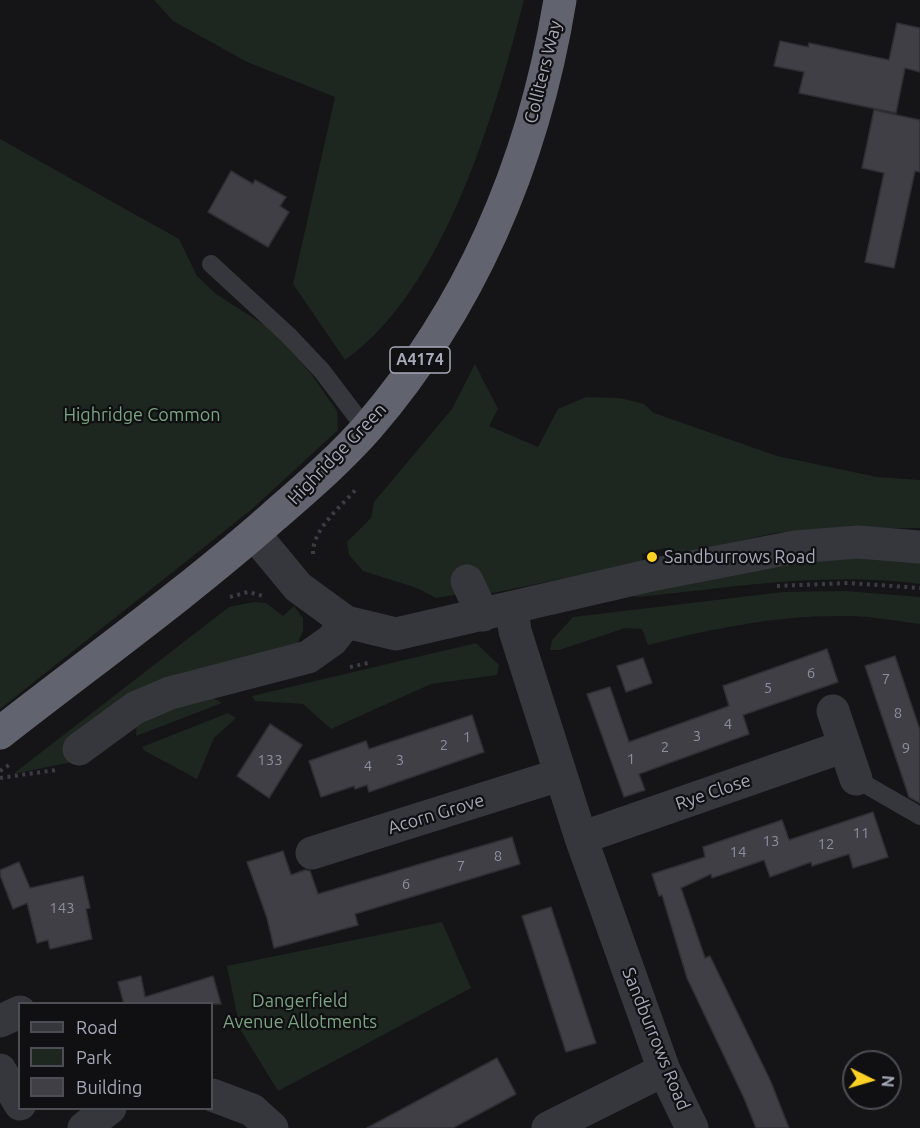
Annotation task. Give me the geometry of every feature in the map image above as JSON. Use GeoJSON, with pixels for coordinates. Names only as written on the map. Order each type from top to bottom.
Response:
{"type":"FeatureCollection","features":[{"type":"Feature","properties":{"kind":"highway","name":"Colliters Way"},"geometry":{"type":"LineString","coordinates":[[525,144],[545,72],[560,0]]}},
{"type":"Feature","properties":{"kind":"highway","name":"Highridge Green"},"geometry":{"type":"LineString","coordinates":[[0,733],[254,534],[366,429],[410,375],[456,306],[493,233],[525,144]]}},
{"type":"Feature","properties":{"kind":"street"},"geometry":{"type":"LineString","coordinates":[[254,534],[298,587],[346,622],[396,634],[656,574],[795,547],[858,542],[920,547]]}},
{"type":"Feature","properties":{"kind":"street"},"geometry":{"type":"LineString","coordinates":[[467,581],[497,611]]}},
{"type":"Feature","properties":{"kind":"street","name":"Sandburrows Road"},"geometry":{"type":"LineString","coordinates":[[497,611],[515,631],[559,776],[581,838],[664,1070],[692,1128]]}},
{"type":"Feature","properties":{"kind":"street"},"geometry":{"type":"LineString","coordinates":[[79,749],[135,708],[170,693],[308,657],[332,640],[346,622]]}},
{"type":"Feature","properties":{"kind":"street"},"geometry":{"type":"LineString","coordinates":[[833,711],[856,779]]}},
{"type":"Feature","properties":{"kind":"street","name":"Rye Close"},"geometry":{"type":"LineString","coordinates":[[581,838],[845,746]]}},
{"type":"Feature","properties":{"kind":"street","name":"Acorn Grove"},"geometry":{"type":"LineString","coordinates":[[312,853],[559,776]]}},
{"type":"Feature","properties":{"kind":"street"},"geometry":{"type":"LineString","coordinates":[[0,1021],[18,1013]]}},
{"type":"Feature","properties":{"kind":"street"},"geometry":{"type":"LineString","coordinates":[[0,1070],[18,1101]]}},
{"type":"Feature","properties":{"kind":"street"},"geometry":{"type":"LineString","coordinates":[[548,1128],[664,1070]]}},
{"type":"Feature","properties":{"kind":"street"},"geometry":{"type":"LineString","coordinates":[[213,1095],[252,1110],[273,1128]]}},
{"type":"Feature","properties":{"kind":"street"},"geometry":{"type":"LineString","coordinates":[[23,1110],[33,1128]]}},
{"type":"Feature","properties":{"kind":"street"},"geometry":{"type":"LineString","coordinates":[[84,1128],[107,1110]]}},
{"type":"Feature","properties":{"kind":"lane"},"geometry":{"type":"LineString","coordinates":[[211,264],[288,335],[322,371],[366,429]]}},
{"type":"Feature","properties":{"kind":"lane"},"geometry":{"type":"LineString","coordinates":[[856,779],[920,816]]}},
{"type":"Feature","properties":{"kind":"green space"},"geometry":{"type":"Polygon","coordinates":[[[154,0],[524,0],[481,145],[461,196],[437,246],[411,291],[380,329],[345,360],[293,284],[335,97],[247,62],[173,21],[154,0]]]}},
{"type":"Feature","properties":{"kind":"green space","name":"Highridge Common"},"geometry":{"type":"Polygon","coordinates":[[[0,139],[179,239],[197,276],[216,294],[272,330],[312,375],[337,411],[338,430],[251,510],[0,709],[0,139]]]}},
{"type":"Feature","properties":{"kind":"green space"},"geometry":{"type":"Polygon","coordinates":[[[475,364],[498,409],[489,426],[538,447],[558,409],[586,397],[620,398],[644,404],[654,413],[777,456],[877,477],[920,480],[920,528],[821,529],[775,533],[667,557],[665,548],[642,554],[643,562],[493,593],[460,590],[454,595],[436,598],[417,588],[363,571],[349,555],[347,542],[371,518],[374,502],[452,409],[475,364]]]}},
{"type":"Feature","properties":{"kind":"green space"},"geometry":{"type":"Polygon","coordinates":[[[859,556],[920,562],[920,584],[884,580],[813,580],[637,597],[629,595],[799,561],[859,556]]]}},
{"type":"Feature","properties":{"kind":"green space"},"geometry":{"type":"Polygon","coordinates":[[[846,591],[920,597],[920,624],[856,616],[796,618],[722,628],[648,645],[642,629],[625,628],[559,650],[550,650],[552,640],[573,617],[783,592],[846,591]]]}},
{"type":"Feature","properties":{"kind":"green space"},"geometry":{"type":"Polygon","coordinates":[[[254,602],[266,603],[283,616],[294,606],[303,618],[303,631],[297,645],[175,680],[77,761],[13,774],[229,607],[254,602]]]}},
{"type":"Feature","properties":{"kind":"green space"},"geometry":{"type":"Polygon","coordinates":[[[476,643],[499,665],[497,675],[431,684],[331,729],[303,704],[255,701],[252,696],[476,643]]]}},
{"type":"Feature","properties":{"kind":"green space"},"geometry":{"type":"Polygon","coordinates":[[[211,697],[222,703],[136,736],[137,719],[211,697]]]}},
{"type":"Feature","properties":{"kind":"green space"},"geometry":{"type":"Polygon","coordinates":[[[228,713],[236,718],[214,738],[197,779],[145,751],[142,747],[228,713]]]}},
{"type":"Feature","properties":{"kind":"green space","name":"Dangerfield Avenue Allotments"},"geometry":{"type":"Polygon","coordinates":[[[442,922],[471,988],[278,1091],[240,1029],[227,966],[442,922]]]}},
{"type":"Feature","properties":{"kind":"building"},"geometry":{"type":"Polygon","coordinates":[[[897,23],[920,28],[920,72],[905,68],[896,113],[799,93],[804,72],[774,66],[780,41],[808,47],[809,43],[889,60],[897,23]]]}},
{"type":"Feature","properties":{"kind":"building"},"geometry":{"type":"Polygon","coordinates":[[[874,110],[920,120],[920,172],[915,171],[894,268],[865,262],[884,173],[862,168],[874,110]]]}},
{"type":"Feature","properties":{"kind":"building"},"geometry":{"type":"Polygon","coordinates":[[[231,171],[253,184],[255,180],[286,197],[280,206],[289,212],[268,247],[208,212],[231,171]]]}},
{"type":"Feature","properties":{"kind":"building"},"geometry":{"type":"Polygon","coordinates":[[[827,649],[838,682],[743,715],[749,734],[639,774],[645,790],[624,797],[587,694],[610,687],[629,742],[729,706],[723,686],[827,649]]]}},
{"type":"Feature","properties":{"kind":"building"},"geometry":{"type":"Polygon","coordinates":[[[895,656],[920,730],[920,803],[909,797],[865,666],[895,656]]]}},
{"type":"Feature","properties":{"kind":"building"},"geometry":{"type":"Polygon","coordinates":[[[643,658],[652,683],[626,692],[617,666],[643,658]]]}},
{"type":"Feature","properties":{"kind":"building"},"geometry":{"type":"Polygon","coordinates":[[[472,715],[484,752],[369,792],[367,785],[355,789],[354,786],[321,797],[309,761],[366,741],[369,749],[472,715]]]}},
{"type":"Feature","properties":{"kind":"building"},"geometry":{"type":"Polygon","coordinates":[[[270,724],[302,745],[269,798],[237,776],[270,724]]]}},
{"type":"Feature","properties":{"kind":"building"},"geometry":{"type":"Polygon","coordinates":[[[873,812],[888,857],[853,868],[849,854],[812,866],[811,862],[770,877],[764,860],[712,878],[711,874],[681,888],[705,958],[710,956],[771,1082],[789,1128],[756,1128],[687,978],[662,895],[659,896],[652,874],[705,857],[703,847],[782,820],[789,840],[873,812]]]}},
{"type":"Feature","properties":{"kind":"building"},"geometry":{"type":"Polygon","coordinates":[[[512,837],[520,864],[355,914],[358,925],[274,948],[267,918],[247,862],[283,851],[291,875],[305,870],[310,871],[318,894],[512,837]]]}},
{"type":"Feature","properties":{"kind":"building"},"geometry":{"type":"Polygon","coordinates":[[[19,862],[30,888],[83,876],[90,908],[86,909],[92,939],[50,949],[48,940],[37,943],[27,903],[13,909],[0,875],[0,870],[19,862]]]}},
{"type":"Feature","properties":{"kind":"building"},"geometry":{"type":"Polygon","coordinates":[[[551,907],[596,1043],[566,1052],[522,916],[551,907]]]}},
{"type":"Feature","properties":{"kind":"building"},"geometry":{"type":"Polygon","coordinates":[[[141,976],[145,997],[213,976],[221,1004],[213,1004],[213,1002],[123,1002],[118,982],[141,976]]]}},
{"type":"Feature","properties":{"kind":"building"},"geometry":{"type":"Polygon","coordinates":[[[497,1058],[516,1094],[453,1128],[367,1128],[497,1058]]]}},
{"type":"Feature","properties":{"kind":"place","name":"Sandburrows Road"},"geometry":{"type":"Point","coordinates":[652,557]}}]}
